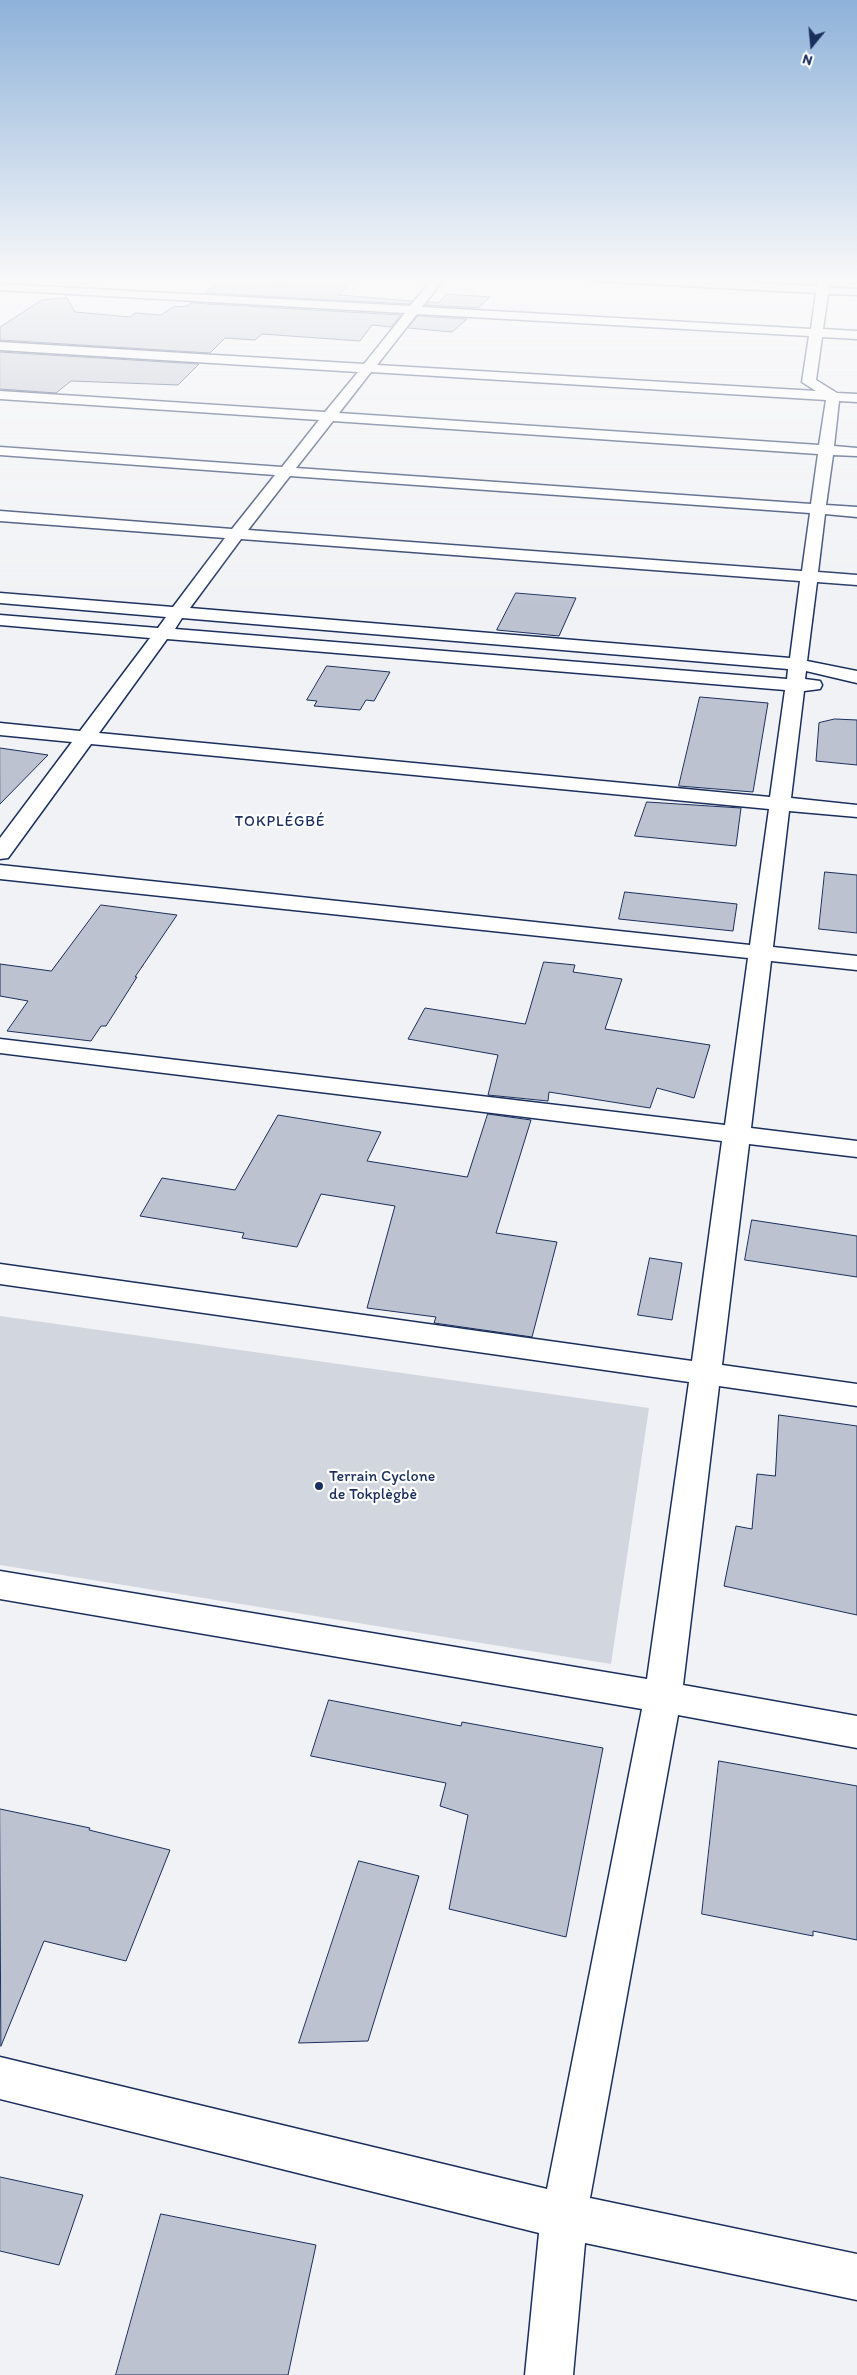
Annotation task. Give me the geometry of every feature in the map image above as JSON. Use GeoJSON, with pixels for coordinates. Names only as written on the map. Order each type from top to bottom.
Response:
{"type":"FeatureCollection","features":[{"type":"Feature","properties":{"kind":"street"},"geometry":{"type":"LineString","coordinates":[[0,853],[177,612],[350,389]]}},
{"type":"Feature","properties":{"kind":"street"},"geometry":{"type":"LineString","coordinates":[[549,2375],[564,2216],[663,1697],[810,577],[832,389]]}},
{"type":"Feature","properties":{"kind":"street"},"geometry":{"type":"LineString","coordinates":[[0,395],[857,452]]}},
{"type":"Feature","properties":{"kind":"street"},"geometry":{"type":"LineString","coordinates":[[0,452],[857,512]]}},
{"type":"Feature","properties":{"kind":"street"},"geometry":{"type":"LineString","coordinates":[[0,516],[857,580]]}},
{"type":"Feature","properties":{"kind":"street"},"geometry":{"type":"LineString","coordinates":[[0,598],[177,612],[797,675],[857,683]]}},
{"type":"Feature","properties":{"kind":"street"},"geometry":{"type":"LineString","coordinates":[[0,620],[163,633],[797,675],[857,677]]}},
{"type":"Feature","properties":{"kind":"street"},"geometry":{"type":"LineString","coordinates":[[0,729],[857,811]]}},
{"type":"Feature","properties":{"kind":"street"},"geometry":{"type":"LineString","coordinates":[[0,872],[857,963]]}},
{"type":"Feature","properties":{"kind":"street"},"geometry":{"type":"LineString","coordinates":[[0,1046],[857,1149]]}},
{"type":"Feature","properties":{"kind":"street"},"geometry":{"type":"LineString","coordinates":[[0,1274],[857,1395]]}},
{"type":"Feature","properties":{"kind":"street"},"geometry":{"type":"LineString","coordinates":[[0,1586],[663,1697],[857,1732]]}},
{"type":"Feature","properties":{"kind":"street"},"geometry":{"type":"LineString","coordinates":[[0,2078],[564,2216],[857,2278]]}},
{"type":"Feature","properties":{"kind":"shaded area","name":"Terrain Cyclone de Tokplègbè"},"geometry":{"type":"Polygon","coordinates":[[[0,1316],[649,1408],[611,1664],[0,1565],[0,1316]]]}},
{"type":"Feature","properties":{"kind":"building"},"geometry":{"type":"Polygon","coordinates":[[[0,389],[61,389],[56,393],[0,389]]]}},
{"type":"Feature","properties":{"kind":"building"},"geometry":{"type":"Polygon","coordinates":[[[516,593],[576,598],[559,636],[497,630],[516,593]]]}},
{"type":"Feature","properties":{"kind":"building"},"geometry":{"type":"Polygon","coordinates":[[[327,666],[390,672],[374,701],[366,700],[360,710],[314,706],[317,701],[307,700],[327,666]]]}},
{"type":"Feature","properties":{"kind":"building"},"geometry":{"type":"Polygon","coordinates":[[[700,697],[768,703],[753,792],[679,786],[700,697]]]}},
{"type":"Feature","properties":{"kind":"building"},"geometry":{"type":"Polygon","coordinates":[[[835,719],[857,720],[857,765],[816,761],[819,723],[835,719]]]}},
{"type":"Feature","properties":{"kind":"building"},"geometry":{"type":"Polygon","coordinates":[[[0,748],[48,755],[0,804],[0,748]]]}},
{"type":"Feature","properties":{"kind":"building"},"geometry":{"type":"Polygon","coordinates":[[[647,802],[741,808],[736,846],[635,836],[647,802]]]}},
{"type":"Feature","properties":{"kind":"building"},"geometry":{"type":"Polygon","coordinates":[[[825,872],[857,875],[857,933],[819,929],[825,872]]]}},
{"type":"Feature","properties":{"kind":"building"},"geometry":{"type":"Polygon","coordinates":[[[625,892],[737,904],[733,931],[619,919],[625,892]]]}},
{"type":"Feature","properties":{"kind":"building"},"geometry":{"type":"Polygon","coordinates":[[[101,905],[177,915],[135,977],[137,977],[106,1026],[101,1026],[91,1041],[7,1031],[28,1001],[0,996],[0,964],[51,971],[101,905]]]}},
{"type":"Feature","properties":{"kind":"building"},"geometry":{"type":"Polygon","coordinates":[[[544,962],[575,965],[573,972],[622,979],[605,1029],[710,1045],[694,1098],[657,1088],[650,1108],[549,1092],[548,1101],[488,1095],[498,1055],[408,1039],[425,1008],[525,1024],[544,962]]]}},
{"type":"Feature","properties":{"kind":"building"},"geometry":{"type":"Polygon","coordinates":[[[488,1114],[531,1120],[496,1233],[557,1242],[532,1337],[434,1323],[436,1317],[367,1308],[395,1206],[321,1194],[297,1247],[242,1238],[244,1233],[140,1216],[162,1178],[235,1190],[278,1115],[381,1132],[367,1161],[467,1177],[488,1114]]]}},
{"type":"Feature","properties":{"kind":"building"},"geometry":{"type":"Polygon","coordinates":[[[752,1220],[857,1236],[857,1277],[745,1260],[752,1220]]]}},
{"type":"Feature","properties":{"kind":"building"},"geometry":{"type":"Polygon","coordinates":[[[650,1258],[682,1263],[672,1320],[638,1315],[650,1258]]]}},
{"type":"Feature","properties":{"kind":"building"},"geometry":{"type":"Polygon","coordinates":[[[779,1415],[857,1426],[857,1615],[724,1586],[736,1526],[752,1529],[757,1474],[775,1476],[779,1415]]]}},
{"type":"Feature","properties":{"kind":"building"},"geometry":{"type":"Polygon","coordinates":[[[329,1700],[461,1726],[462,1722],[603,1748],[566,1937],[449,1909],[468,1815],[440,1806],[446,1783],[311,1756],[329,1700]]]}},
{"type":"Feature","properties":{"kind":"building"},"geometry":{"type":"Polygon","coordinates":[[[719,1761],[857,1786],[857,1940],[813,1931],[813,1936],[702,1914],[719,1761]]]}},
{"type":"Feature","properties":{"kind":"building"},"geometry":{"type":"Polygon","coordinates":[[[0,1809],[90,1828],[89,1830],[170,1850],[126,1961],[44,1941],[1,2046],[0,1809]]]}},
{"type":"Feature","properties":{"kind":"building"},"geometry":{"type":"Polygon","coordinates":[[[359,1861],[419,1876],[368,2041],[299,2043],[359,1861]]]}},
{"type":"Feature","properties":{"kind":"building"},"geometry":{"type":"Polygon","coordinates":[[[0,2177],[83,2195],[59,2265],[0,2251],[0,2177]]]}},
{"type":"Feature","properties":{"kind":"building"},"geometry":{"type":"Polygon","coordinates":[[[161,2214],[316,2245],[288,2375],[116,2375],[161,2214]]]}},
{"type":"Feature","properties":{"kind":"place","name":"Terrain Cyclone de Tokplègbè"},"geometry":{"type":"Point","coordinates":[319,1486]}},
{"type":"Feature","properties":{"kind":"district","name":"TOKPLÉGBÉ"},"geometry":{"type":"Point","coordinates":[280,822]}}]}
